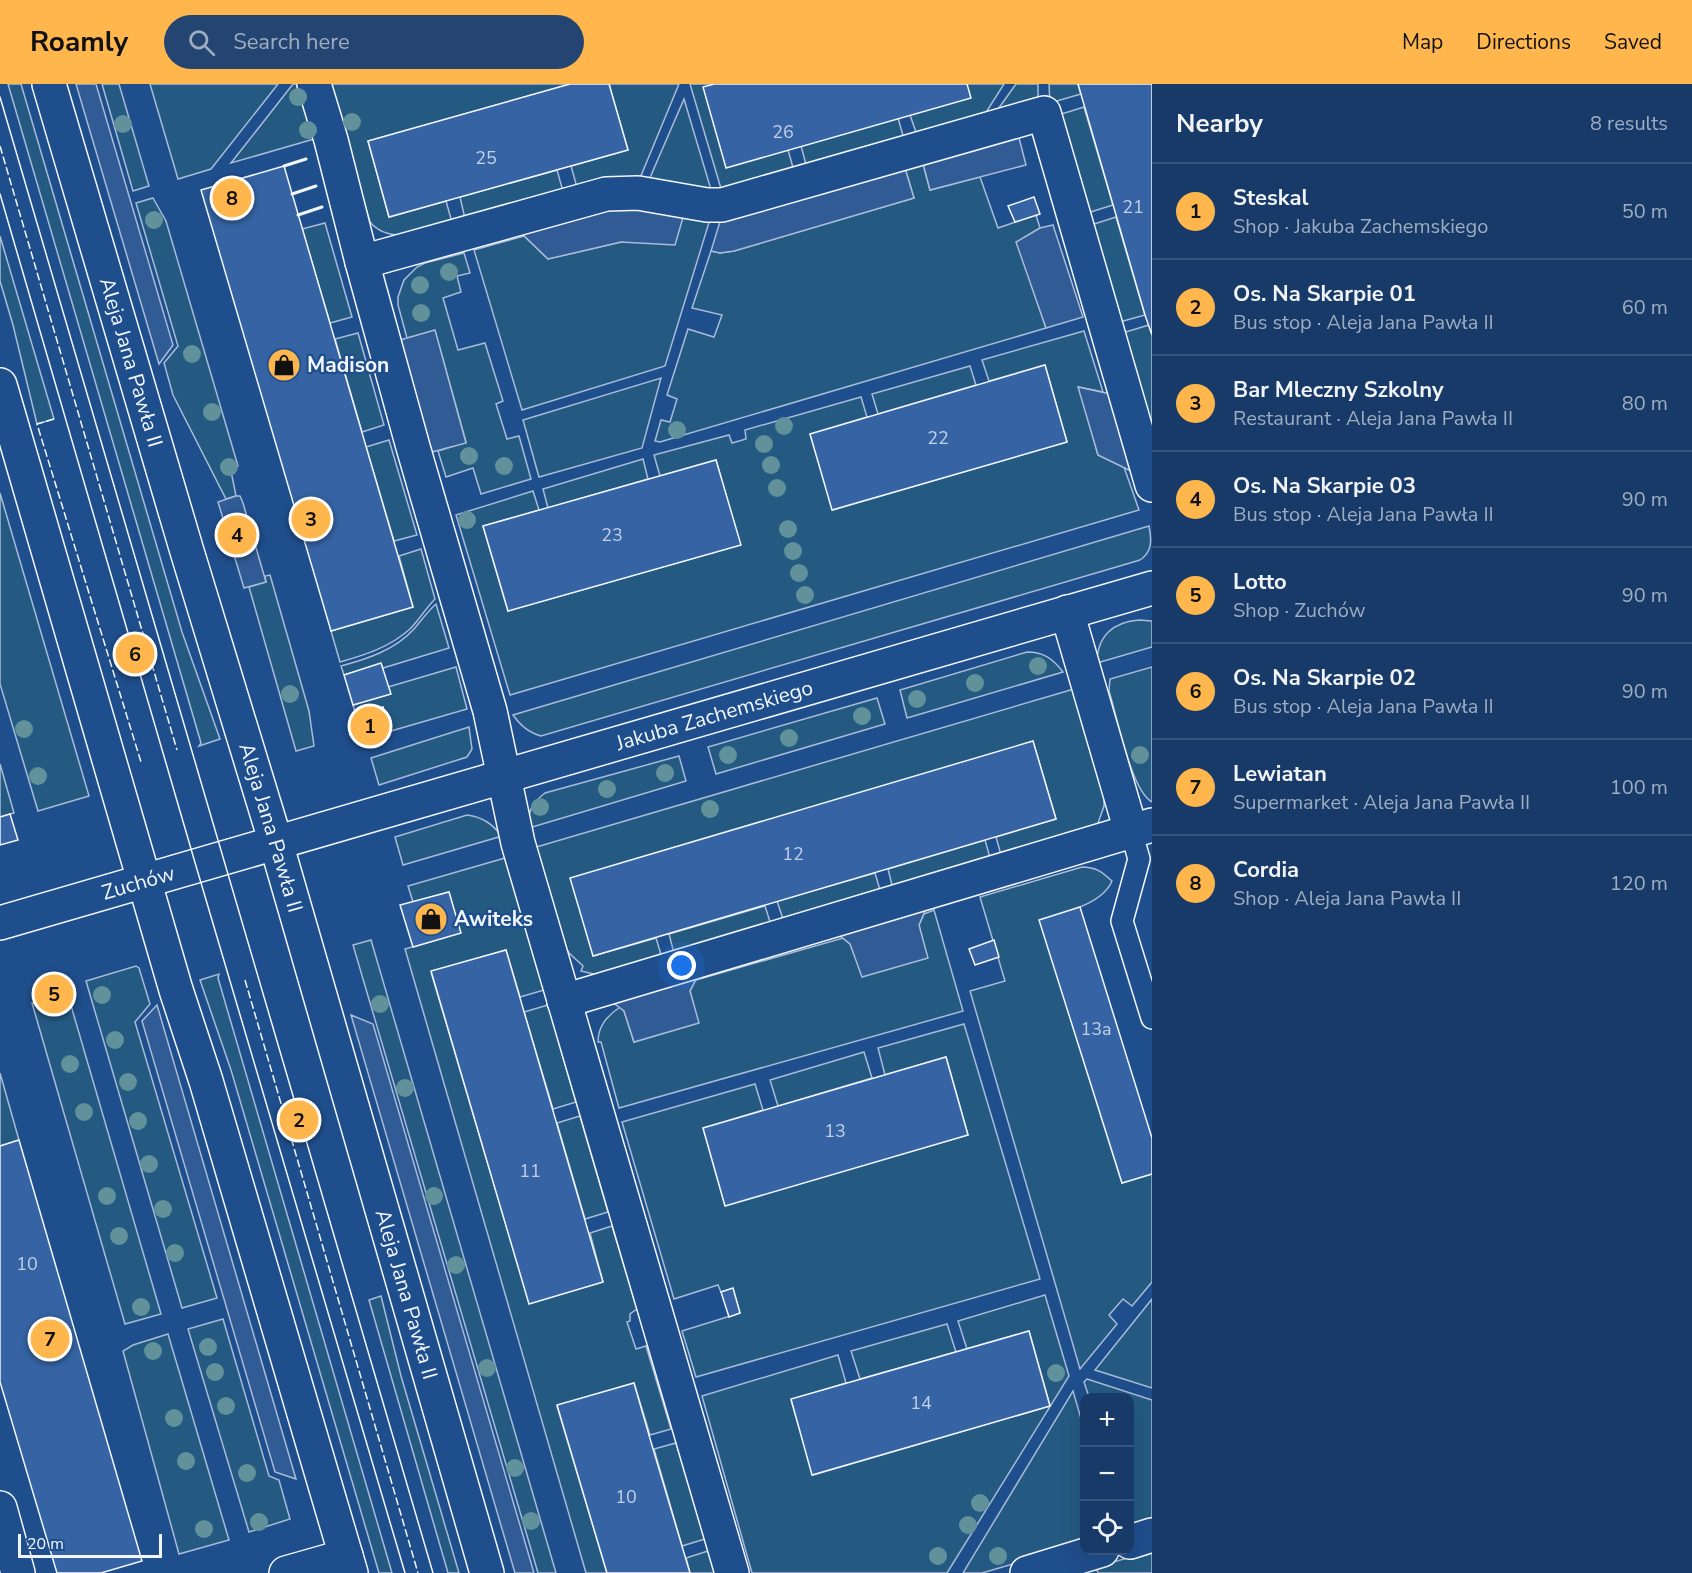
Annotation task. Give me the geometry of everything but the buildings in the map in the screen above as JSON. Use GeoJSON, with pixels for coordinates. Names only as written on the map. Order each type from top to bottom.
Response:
{"type":"FeatureCollection","features":[{"type":"Feature","properties":{"kind":"street","name":"Aleja Jana Pawła II"},"geometry":{"type":"LineString","coordinates":[[49,84],[182,537],[276,843],[487,1573]]}},
{"type":"Feature","properties":{"kind":"street"},"geometry":{"type":"LineString","coordinates":[[314,84],[332,141],[362,262],[413,447],[490,711],[518,843],[732,1573]]}},
{"type":"Feature","properties":{"kind":"street"},"geometry":{"type":"LineString","coordinates":[[362,262],[606,194],[638,192],[707,205],[722,204],[1044,112],[1152,484]]}},
{"type":"Feature","properties":{"kind":"street"},"geometry":{"type":"LineString","coordinates":[[0,385],[348,1564],[286,1573]]}},
{"type":"Feature","properties":{"kind":"street","name":"Jakuba Zachemskiego"},"geometry":{"type":"LineString","coordinates":[[276,843],[1152,588]]}},
{"type":"Feature","properties":{"kind":"street"},"geometry":{"type":"LineString","coordinates":[[564,1001],[1142,828],[1067,612]]}},
{"type":"Feature","properties":{"kind":"street","name":"Zuchów"},"geometry":{"type":"LineString","coordinates":[[0,923],[276,843]]}},
{"type":"Feature","properties":{"kind":"street"},"geometry":{"type":"LineString","coordinates":[[0,1508],[18,1573]]}},
{"type":"Feature","properties":{"kind":"street"},"geometry":{"type":"LineString","coordinates":[[1134,1541],[1152,1535]]}},
{"type":"Feature","properties":{"kind":"street"},"geometry":{"type":"LineString","coordinates":[[1028,1573],[1089,1555]]}},
{"type":"Feature","properties":{"kind":"lane"},"geometry":{"type":"LineString","coordinates":[[1142,828],[1139,859],[1122,921],[1152,1018]]}},
{"type":"Feature","properties":{"kind":"shaded area"},"geometry":{"type":"Polygon","coordinates":[[[8,84],[21,84],[182,632],[220,739],[199,746],[201,743],[8,84]]]}},
{"type":"Feature","properties":{"kind":"shaded area"},"geometry":{"type":"Polygon","coordinates":[[[76,84],[96,84],[173,345],[159,364],[76,84]]]}},
{"type":"Feature","properties":{"kind":"shaded area"},"geometry":{"type":"Polygon","coordinates":[[[102,84],[119,84],[149,186],[133,191],[102,84]]]}},
{"type":"Feature","properties":{"kind":"shaded area"},"geometry":{"type":"Polygon","coordinates":[[[150,84],[278,84],[211,169],[178,179],[150,84]]]}},
{"type":"Feature","properties":{"kind":"shaded area"},"geometry":{"type":"Polygon","coordinates":[[[293,84],[306,84],[321,137],[231,163],[293,84]]]}},
{"type":"Feature","properties":{"kind":"shaded area"},"geometry":{"type":"Polygon","coordinates":[[[329,84],[570,84],[368,141],[389,217],[446,201],[453,226],[398,235],[378,229],[370,222],[329,84]]]}},
{"type":"Feature","properties":{"kind":"shaded area"},"geometry":{"type":"Polygon","coordinates":[[[609,84],[679,84],[640,178],[578,191],[571,166],[628,150],[609,84]]]}},
{"type":"Feature","properties":{"kind":"shaded area"},"geometry":{"type":"Polygon","coordinates":[[[690,84],[714,84],[788,150],[794,171],[722,192],[690,84]]]}},
{"type":"Feature","properties":{"kind":"shaded area"},"geometry":{"type":"Polygon","coordinates":[[[967,84],[1004,84],[985,114],[917,135],[910,115],[967,84]]]}},
{"type":"Feature","properties":{"kind":"shaded area"},"geometry":{"type":"Polygon","coordinates":[[[1016,84],[1038,84],[1038,99],[996,112],[1016,84]]]}},
{"type":"Feature","properties":{"kind":"shaded area"},"geometry":{"type":"Polygon","coordinates":[[[1049,84],[1078,84],[1081,94],[1050,103],[1049,84]]]}},
{"type":"Feature","properties":{"kind":"shaded area"},"geometry":{"type":"Polygon","coordinates":[[[684,99],[712,193],[649,180],[684,99]]]}},
{"type":"Feature","properties":{"kind":"shaded area"},"geometry":{"type":"Polygon","coordinates":[[[1084,107],[1113,205],[1084,214],[1055,116],[1084,107]]]}},
{"type":"Feature","properties":{"kind":"shaded area"},"geometry":{"type":"Polygon","coordinates":[[[898,118],[904,139],[807,168],[801,146],[898,118]]]}},
{"type":"Feature","properties":{"kind":"shaded area"},"geometry":{"type":"Polygon","coordinates":[[[1018,134],[1026,165],[930,190],[922,160],[1018,134]]]}},
{"type":"Feature","properties":{"kind":"shaded area"},"geometry":{"type":"Polygon","coordinates":[[[922,160],[930,190],[980,177],[998,228],[1036,215],[1040,228],[1017,242],[1046,328],[660,442],[655,441],[661,420],[670,422],[677,399],[667,395],[688,329],[714,337],[722,315],[692,308],[711,251],[720,253],[734,251],[914,198],[904,165],[922,160]]]}},
{"type":"Feature","properties":{"kind":"shaded area"},"geometry":{"type":"Polygon","coordinates":[[[904,165],[914,198],[734,251],[720,253],[711,251],[722,215],[904,165]]]}},
{"type":"Feature","properties":{"kind":"shaded area"},"geometry":{"type":"Polygon","coordinates":[[[557,170],[564,195],[466,223],[460,197],[557,170]]]}},
{"type":"Feature","properties":{"kind":"shaded area"},"geometry":{"type":"Polygon","coordinates":[[[153,198],[166,221],[238,466],[231,471],[236,496],[226,499],[173,395],[164,363],[178,346],[136,203],[153,198]]]}},
{"type":"Feature","properties":{"kind":"shaded area"},"geometry":{"type":"Polygon","coordinates":[[[622,205],[684,214],[675,245],[621,242],[548,259],[517,229],[622,205]]]}},
{"type":"Feature","properties":{"kind":"shaded area"},"geometry":{"type":"Polygon","coordinates":[[[684,214],[711,216],[665,366],[522,410],[474,250],[524,236],[548,259],[632,241],[684,214]]]}},
{"type":"Feature","properties":{"kind":"shaded area"},"geometry":{"type":"Polygon","coordinates":[[[1116,217],[1145,315],[1116,323],[1088,226],[1116,217]]]}},
{"type":"Feature","properties":{"kind":"shaded area"},"geometry":{"type":"Polygon","coordinates":[[[325,223],[352,317],[330,323],[302,229],[325,223]]]}},
{"type":"Feature","properties":{"kind":"shaded area"},"geometry":{"type":"Polygon","coordinates":[[[1053,225],[1083,317],[1046,328],[1016,242],[1040,228],[1053,225]]]}},
{"type":"Feature","properties":{"kind":"shaded area"},"geometry":{"type":"Polygon","coordinates":[[[0,236],[54,419],[37,424],[0,281],[0,236]]]}},
{"type":"Feature","properties":{"kind":"shaded area"},"geometry":{"type":"Polygon","coordinates":[[[464,253],[470,273],[457,276],[461,292],[443,298],[458,350],[485,343],[503,401],[496,404],[507,439],[519,436],[531,479],[481,494],[473,468],[446,477],[438,451],[466,442],[435,331],[407,338],[398,305],[398,297],[404,280],[417,267],[464,253]]]}},
{"type":"Feature","properties":{"kind":"shaded area"},"geometry":{"type":"Polygon","coordinates":[[[1149,325],[1152,335],[1152,450],[1119,334],[1149,325]]]}},
{"type":"Feature","properties":{"kind":"shaded area"},"geometry":{"type":"Polygon","coordinates":[[[435,330],[466,443],[432,452],[400,340],[435,330]]]}},
{"type":"Feature","properties":{"kind":"shaded area"},"geometry":{"type":"Polygon","coordinates":[[[1084,331],[1103,392],[1079,387],[1098,455],[1124,467],[1139,510],[510,695],[456,515],[533,491],[539,510],[483,526],[508,611],[740,545],[716,460],[660,476],[654,455],[729,435],[732,443],[746,439],[745,430],[861,397],[867,417],[810,434],[833,510],[1067,442],[1045,365],[989,381],[982,360],[1084,331]]]}},
{"type":"Feature","properties":{"kind":"shaded area"},"geometry":{"type":"Polygon","coordinates":[[[358,333],[384,425],[362,432],[335,339],[358,333]]]}},
{"type":"Feature","properties":{"kind":"shaded area"},"geometry":{"type":"Polygon","coordinates":[[[970,366],[976,385],[878,414],[872,394],[970,366]]]}},
{"type":"Feature","properties":{"kind":"shaded area"},"geometry":{"type":"Polygon","coordinates":[[[661,378],[642,448],[539,477],[523,420],[661,378]]]}},
{"type":"Feature","properties":{"kind":"shaded area"},"geometry":{"type":"Polygon","coordinates":[[[1078,387],[1115,395],[1137,474],[1098,455],[1078,387]]]}},
{"type":"Feature","properties":{"kind":"shaded area"},"geometry":{"type":"Polygon","coordinates":[[[389,440],[417,535],[394,541],[366,447],[389,440]]]}},
{"type":"Feature","properties":{"kind":"shaded area"},"geometry":{"type":"Polygon","coordinates":[[[643,459],[648,479],[548,508],[543,489],[643,459]]]}},
{"type":"Feature","properties":{"kind":"shaded area"},"geometry":{"type":"Polygon","coordinates":[[[0,493],[89,796],[38,811],[0,684],[0,493]]]}},
{"type":"Feature","properties":{"kind":"shaded area"},"geometry":{"type":"Polygon","coordinates":[[[240,496],[243,503],[266,582],[244,588],[218,502],[240,496]]]}},
{"type":"Feature","properties":{"kind":"shaded area"},"geometry":{"type":"Polygon","coordinates":[[[1149,526],[1150,546],[1140,560],[541,736],[525,728],[513,715],[1149,526]]]}},
{"type":"Feature","properties":{"kind":"shaded area"},"geometry":{"type":"Polygon","coordinates":[[[421,549],[435,599],[410,629],[394,641],[340,662],[331,631],[413,607],[399,556],[421,549]]]}},
{"type":"Feature","properties":{"kind":"shaded area"},"geometry":{"type":"Polygon","coordinates":[[[270,575],[309,711],[314,746],[296,751],[249,587],[266,582],[265,576],[270,575]]]}},
{"type":"Feature","properties":{"kind":"shaded area"},"geometry":{"type":"Polygon","coordinates":[[[436,604],[449,648],[383,668],[381,664],[344,675],[341,666],[371,657],[398,643],[436,604]]]}},
{"type":"Feature","properties":{"kind":"shaded area"},"geometry":{"type":"Polygon","coordinates":[[[1139,620],[1152,621],[1152,647],[1097,663],[1100,645],[1109,632],[1122,624],[1139,620]]]}},
{"type":"Feature","properties":{"kind":"shaded area"},"geometry":{"type":"Polygon","coordinates":[[[1027,652],[1048,657],[1063,672],[907,718],[900,690],[1027,652]]]}},
{"type":"Feature","properties":{"kind":"shaded area"},"geometry":{"type":"Polygon","coordinates":[[[456,667],[467,709],[391,731],[383,707],[356,715],[353,705],[390,694],[388,687],[456,667]]]}},
{"type":"Feature","properties":{"kind":"shaded area"},"geometry":{"type":"Polygon","coordinates":[[[1152,667],[1152,802],[1144,795],[1131,769],[1109,691],[1110,679],[1152,667]]]}},
{"type":"Feature","properties":{"kind":"shaded area"},"geometry":{"type":"Polygon","coordinates":[[[1074,689],[1104,792],[1104,806],[1097,826],[1003,862],[996,837],[1056,819],[1033,741],[593,956],[656,938],[663,961],[602,976],[581,971],[583,966],[569,953],[563,942],[533,848],[1074,689]]]}},
{"type":"Feature","properties":{"kind":"shaded area"},"geometry":{"type":"Polygon","coordinates":[[[877,698],[885,724],[716,774],[708,747],[877,698]]]}},
{"type":"Feature","properties":{"kind":"shaded area"},"geometry":{"type":"Polygon","coordinates":[[[469,727],[472,749],[467,757],[379,785],[371,758],[469,727]]]}},
{"type":"Feature","properties":{"kind":"shaded area"},"geometry":{"type":"Polygon","coordinates":[[[679,756],[686,781],[529,828],[531,808],[545,793],[679,756]]]}},
{"type":"Feature","properties":{"kind":"shaded area"},"geometry":{"type":"Polygon","coordinates":[[[0,764],[14,813],[0,817],[0,764]]]}},
{"type":"Feature","properties":{"kind":"shaded area"},"geometry":{"type":"Polygon","coordinates":[[[467,815],[487,822],[502,836],[403,865],[395,837],[467,815]]]}},
{"type":"Feature","properties":{"kind":"shaded area"},"geometry":{"type":"Polygon","coordinates":[[[985,840],[992,865],[894,893],[888,869],[985,840]]]}},
{"type":"Feature","properties":{"kind":"shaded area"},"geometry":{"type":"Polygon","coordinates":[[[505,858],[544,990],[520,997],[506,950],[431,972],[529,1303],[603,1282],[590,1233],[612,1226],[637,1309],[630,1314],[630,1321],[627,1322],[636,1349],[646,1346],[671,1429],[650,1435],[634,1383],[557,1406],[607,1573],[586,1573],[405,949],[460,933],[449,892],[413,902],[408,886],[505,858]]]}},
{"type":"Feature","properties":{"kind":"shaded area"},"geometry":{"type":"Polygon","coordinates":[[[1082,867],[1098,871],[1112,881],[1107,889],[1091,902],[1040,920],[1122,1183],[1152,1174],[1152,1282],[1132,1306],[1123,1299],[1109,1315],[1117,1324],[1080,1369],[970,991],[1005,981],[980,897],[1082,867]]]}},
{"type":"Feature","properties":{"kind":"shaded area"},"geometry":{"type":"Polygon","coordinates":[[[875,873],[882,897],[785,925],[777,901],[875,873]]]}},
{"type":"Feature","properties":{"kind":"shaded area"},"geometry":{"type":"Polygon","coordinates":[[[928,904],[919,925],[928,958],[862,977],[850,944],[834,931],[928,904]]]}},
{"type":"Feature","properties":{"kind":"shaded area"},"geometry":{"type":"Polygon","coordinates":[[[765,906],[772,928],[675,957],[669,934],[765,906]]]}},
{"type":"Feature","properties":{"kind":"shaded area"},"geometry":{"type":"Polygon","coordinates":[[[934,910],[963,1011],[619,1108],[601,1042],[598,1042],[604,1022],[620,1007],[624,1011],[634,1042],[698,1023],[690,991],[696,980],[843,938],[850,944],[927,958],[919,925],[924,914],[934,910]]]}},
{"type":"Feature","properties":{"kind":"shaded area"},"geometry":{"type":"Polygon","coordinates":[[[371,940],[556,1573],[538,1573],[353,945],[371,940]]]}},
{"type":"Feature","properties":{"kind":"shaded area"},"geometry":{"type":"Polygon","coordinates":[[[136,966],[139,968],[150,1004],[135,1022],[217,1298],[182,1308],[86,981],[136,966]]]}},
{"type":"Feature","properties":{"kind":"shaded area"},"geometry":{"type":"Polygon","coordinates":[[[700,970],[690,991],[699,1023],[634,1042],[624,1011],[612,1002],[700,970]]]}},
{"type":"Feature","properties":{"kind":"shaded area"},"geometry":{"type":"Polygon","coordinates":[[[219,974],[218,978],[392,1573],[379,1573],[231,1070],[200,980],[219,974]]]}},
{"type":"Feature","properties":{"kind":"shaded area"},"geometry":{"type":"Polygon","coordinates":[[[62,985],[65,985],[161,1314],[125,1324],[32,1003],[38,1002],[41,1008],[67,1000],[62,985]]]}},
{"type":"Feature","properties":{"kind":"shaded area"},"geometry":{"type":"Polygon","coordinates":[[[157,1005],[296,1479],[275,1472],[142,1021],[157,1005]]]}},
{"type":"Feature","properties":{"kind":"shaded area"},"geometry":{"type":"Polygon","coordinates":[[[548,1005],[576,1102],[553,1109],[524,1012],[548,1005]]]}},
{"type":"Feature","properties":{"kind":"shaded area"},"geometry":{"type":"Polygon","coordinates":[[[351,1015],[373,1024],[534,1573],[515,1573],[351,1015]]]}},
{"type":"Feature","properties":{"kind":"shaded area"},"geometry":{"type":"Polygon","coordinates":[[[964,1024],[1040,1279],[696,1377],[682,1331],[740,1313],[733,1289],[721,1292],[718,1285],[674,1299],[622,1122],[755,1084],[763,1110],[703,1128],[725,1205],[968,1135],[946,1057],[885,1075],[878,1048],[964,1024]]]}},
{"type":"Feature","properties":{"kind":"shaded area"},"geometry":{"type":"Polygon","coordinates":[[[864,1052],[872,1078],[778,1106],[770,1080],[864,1052]]]}},
{"type":"Feature","properties":{"kind":"shaded area"},"geometry":{"type":"Polygon","coordinates":[[[0,1073],[19,1140],[0,1146],[0,1073]]]}},
{"type":"Feature","properties":{"kind":"shaded area"},"geometry":{"type":"Polygon","coordinates":[[[580,1116],[608,1212],[585,1219],[557,1123],[580,1116]]]}},
{"type":"Feature","properties":{"kind":"shaded area"},"geometry":{"type":"Polygon","coordinates":[[[1045,1295],[1069,1376],[947,1573],[752,1573],[702,1396],[838,1355],[846,1383],[791,1400],[813,1475],[1050,1406],[1029,1331],[967,1349],[958,1321],[1045,1295]]]}},
{"type":"Feature","properties":{"kind":"shaded area"},"geometry":{"type":"Polygon","coordinates":[[[381,1296],[401,1376],[459,1573],[448,1573],[369,1300],[381,1296]]]}},
{"type":"Feature","properties":{"kind":"shaded area"},"geometry":{"type":"Polygon","coordinates":[[[1152,1299],[1152,1388],[1095,1370],[1152,1299]]]}},
{"type":"Feature","properties":{"kind":"shaded area"},"geometry":{"type":"Polygon","coordinates":[[[223,1319],[269,1476],[279,1480],[290,1519],[249,1532],[188,1329],[223,1319]]]}},
{"type":"Feature","properties":{"kind":"shaded area"},"geometry":{"type":"Polygon","coordinates":[[[947,1324],[956,1352],[860,1379],[851,1351],[947,1324]]]}},
{"type":"Feature","properties":{"kind":"shaded area"},"geometry":{"type":"Polygon","coordinates":[[[168,1334],[229,1540],[179,1554],[123,1351],[133,1345],[168,1334]]]}},
{"type":"Feature","properties":{"kind":"shaded area"},"geometry":{"type":"Polygon","coordinates":[[[1087,1379],[1130,1393],[1088,1393],[1084,1382],[1087,1379]]]}},
{"type":"Feature","properties":{"kind":"shaded area"},"geometry":{"type":"Polygon","coordinates":[[[1073,1391],[1080,1415],[1080,1544],[982,1573],[963,1573],[1073,1391]]]}},
{"type":"Feature","properties":{"kind":"shaded area"},"geometry":{"type":"Polygon","coordinates":[[[1134,1394],[1152,1400],[1152,1522],[1134,1527],[1134,1394]]]}},
{"type":"Feature","properties":{"kind":"shaded area"},"geometry":{"type":"Polygon","coordinates":[[[676,1443],[705,1539],[682,1546],[654,1449],[676,1443]]]}},
{"type":"Feature","properties":{"kind":"shaded area"},"geometry":{"type":"Polygon","coordinates":[[[708,1551],[715,1573],[690,1573],[686,1558],[708,1551]]]}},
{"type":"Feature","properties":{"kind":"shaded area"},"geometry":{"type":"Polygon","coordinates":[[[1152,1551],[1152,1573],[1098,1573],[1096,1567],[1152,1551]]]}},
{"type":"Feature","properties":{"kind":"tram line"},"geometry":{"type":"LineString","coordinates":[[0,97],[433,1573]]}},
{"type":"Feature","properties":{"kind":"tram line"},"geometry":{"type":"LineString","coordinates":[[0,194],[405,1573]]}},
{"type":"Feature","properties":{"kind":"fence"},"geometry":{"type":"LineString","coordinates":[[0,146],[177,750]]}},
{"type":"Feature","properties":{"kind":"fence"},"geometry":{"type":"LineString","coordinates":[[54,419],[37,424],[141,762]]}},
{"type":"Feature","properties":{"kind":"fence"},"geometry":{"type":"LineString","coordinates":[[245,980],[418,1573]]}},
{"type":"Feature","properties":{"kind":"wall"},"geometry":{"type":"LineString","coordinates":[[284,166],[306,159]]}},
{"type":"Feature","properties":{"kind":"wall"},"geometry":{"type":"LineString","coordinates":[[292,194],[316,186]]}},
{"type":"Feature","properties":{"kind":"wall"},"geometry":{"type":"LineString","coordinates":[[298,215],[322,207]]}},
{"type":"Feature","properties":{"kind":"place","name":"Cordia"},"geometry":{"type":"Point","coordinates":[232,198]}},
{"type":"Feature","properties":{"kind":"place","name":"Madison"},"geometry":{"type":"Point","coordinates":[284,365]}},
{"type":"Feature","properties":{"kind":"place","name":"Bar Mleczny Szkolny"},"geometry":{"type":"Point","coordinates":[311,519]}},
{"type":"Feature","properties":{"kind":"place","name":"Os. Na Skarpie 03"},"geometry":{"type":"Point","coordinates":[237,535]}},
{"type":"Feature","properties":{"kind":"place","name":"Os. Na Skarpie 02"},"geometry":{"type":"Point","coordinates":[135,654]}},
{"type":"Feature","properties":{"kind":"place","name":"Steskal"},"geometry":{"type":"Point","coordinates":[370,726]}},
{"type":"Feature","properties":{"kind":"place","name":"Awiteks"},"geometry":{"type":"Point","coordinates":[431,919]}},
{"type":"Feature","properties":{"kind":"place","name":"Lotto"},"geometry":{"type":"Point","coordinates":[54,994]}},
{"type":"Feature","properties":{"kind":"place","name":"Os. Na Skarpie 01"},"geometry":{"type":"Point","coordinates":[299,1120]}},
{"type":"Feature","properties":{"kind":"place","name":"Lewiatan"},"geometry":{"type":"Point","coordinates":[50,1339]}}]}
